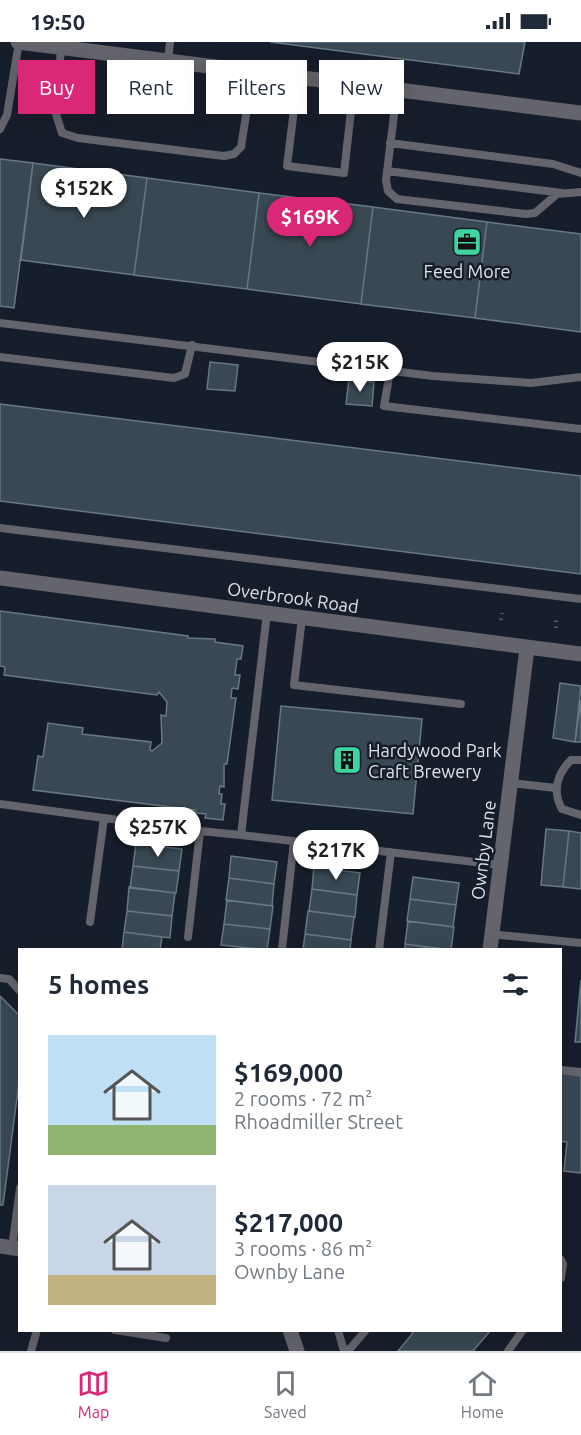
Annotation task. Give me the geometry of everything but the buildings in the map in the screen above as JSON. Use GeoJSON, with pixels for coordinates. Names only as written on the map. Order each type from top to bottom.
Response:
{"type":"FeatureCollection","features":[{"type":"Feature","properties":{"kind":"street"},"geometry":{"type":"LineString","coordinates":[[19,42],[160,60]]}},
{"type":"Feature","properties":{"kind":"street"},"geometry":{"type":"LineString","coordinates":[[404,91],[581,113]]}},
{"type":"Feature","properties":{"kind":"street","name":"Overbrook Road"},"geometry":{"type":"LineString","coordinates":[[0,578],[581,654]]}},
{"type":"Feature","properties":{"kind":"street","name":"Ownby Lane"},"geometry":{"type":"LineString","coordinates":[[490,942],[527,648]]}},
{"type":"Feature","properties":{"kind":"street"},"geometry":{"type":"LineString","coordinates":[[291,1332],[297,1351]]}},
{"type":"Feature","properties":{"kind":"lane"},"geometry":{"type":"LineString","coordinates":[[0,129],[7,115],[19,42]]}},
{"type":"Feature","properties":{"kind":"lane"},"geometry":{"type":"LineString","coordinates":[[168,60],[170,42]]}},
{"type":"Feature","properties":{"kind":"lane"},"geometry":{"type":"LineString","coordinates":[[61,48],[56,114],[62,133],[101,141],[224,156],[234,154],[242,147],[247,114]]}},
{"type":"Feature","properties":{"kind":"lane"},"geometry":{"type":"LineString","coordinates":[[293,114],[287,166],[344,173],[351,114]]}},
{"type":"Feature","properties":{"kind":"lane"},"geometry":{"type":"LineString","coordinates":[[394,114],[387,171],[388,190],[402,199],[526,214],[535,213],[563,193]]}},
{"type":"Feature","properties":{"kind":"lane"},"geometry":{"type":"LineString","coordinates":[[390,142],[553,164],[581,173]]}},
{"type":"Feature","properties":{"kind":"lane"},"geometry":{"type":"LineString","coordinates":[[387,171],[563,193],[581,192]]}},
{"type":"Feature","properties":{"kind":"lane"},"geometry":{"type":"LineString","coordinates":[[0,323],[192,345],[390,372],[531,383],[581,377]]}},
{"type":"Feature","properties":{"kind":"lane"},"geometry":{"type":"LineString","coordinates":[[0,357],[174,378],[185,374],[192,345]]}},
{"type":"Feature","properties":{"kind":"lane"},"geometry":{"type":"LineString","coordinates":[[390,372],[384,406],[581,429]]}},
{"type":"Feature","properties":{"kind":"lane"},"geometry":{"type":"LineString","coordinates":[[0,528],[581,599]]}},
{"type":"Feature","properties":{"kind":"lane"},"geometry":{"type":"LineString","coordinates":[[241,835],[267,613]]}},
{"type":"Feature","properties":{"kind":"lane"},"geometry":{"type":"LineString","coordinates":[[302,618],[294,685],[461,704]]}},
{"type":"Feature","properties":{"kind":"lane"},"geometry":{"type":"LineString","coordinates":[[581,760],[570,760],[564,767],[556,788],[562,809],[581,815]]}},
{"type":"Feature","properties":{"kind":"lane"},"geometry":{"type":"LineString","coordinates":[[511,783],[556,788]]}},
{"type":"Feature","properties":{"kind":"lane"},"geometry":{"type":"LineString","coordinates":[[0,804],[200,831],[501,865]]}},
{"type":"Feature","properties":{"kind":"lane"},"geometry":{"type":"LineString","coordinates":[[90,922],[104,818]]}},
{"type":"Feature","properties":{"kind":"lane"},"geometry":{"type":"LineString","coordinates":[[188,937],[200,831]]}},
{"type":"Feature","properties":{"kind":"lane"},"geometry":{"type":"LineString","coordinates":[[282,948],[294,841]]}},
{"type":"Feature","properties":{"kind":"lane"},"geometry":{"type":"LineString","coordinates":[[379,948],[391,852]]}},
{"type":"Feature","properties":{"kind":"lane"},"geometry":{"type":"LineString","coordinates":[[490,942],[550,945],[581,943]]}},
{"type":"Feature","properties":{"kind":"lane"},"geometry":{"type":"LineString","coordinates":[[0,978],[9,979],[18,989]]}},
{"type":"Feature","properties":{"kind":"lane"},"geometry":{"type":"LineString","coordinates":[[562,1070],[581,1072]]}},
{"type":"Feature","properties":{"kind":"lane"},"geometry":{"type":"LineString","coordinates":[[11,1247],[18,1201]]}},
{"type":"Feature","properties":{"kind":"lane"},"geometry":{"type":"LineString","coordinates":[[31,1351],[36,1332]]}},
{"type":"Feature","properties":{"kind":"lane"},"geometry":{"type":"LineString","coordinates":[[128,1332],[166,1338]]}},
{"type":"Feature","properties":{"kind":"lane"},"geometry":{"type":"LineString","coordinates":[[339,1332],[346,1351],[364,1332]]}},
{"type":"Feature","properties":{"kind":"lane"},"geometry":{"type":"LineString","coordinates":[[508,1351],[522,1332]]}},
{"type":"Feature","properties":{"kind":"path"},"geometry":{"type":"LineString","coordinates":[[501,620],[502,613]]}},
{"type":"Feature","properties":{"kind":"path"},"geometry":{"type":"LineString","coordinates":[[556,620],[556,628]]}},
{"type":"Feature","properties":{"kind":"place","name":"Feed More"},"geometry":{"type":"Point","coordinates":[467,242]}},
{"type":"Feature","properties":{"kind":"place","name":"Hardywood Park Craft Brewery"},"geometry":{"type":"Point","coordinates":[347,760]}}]}
